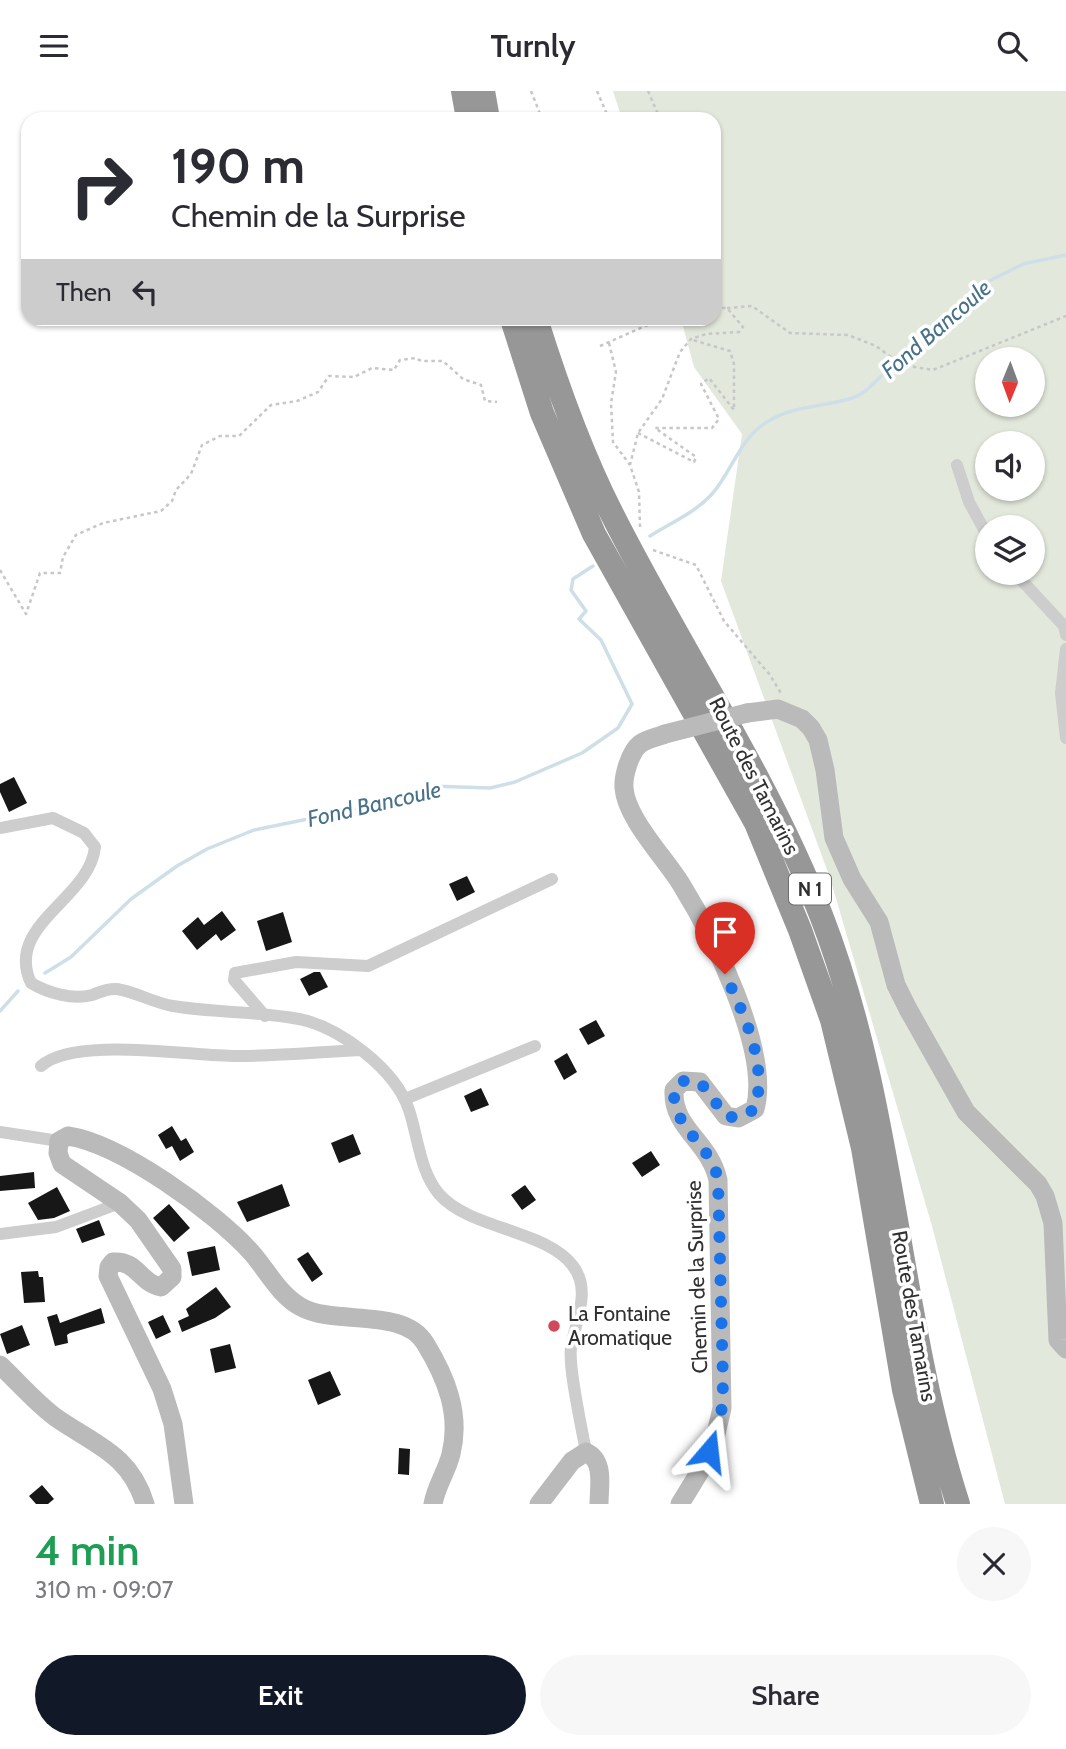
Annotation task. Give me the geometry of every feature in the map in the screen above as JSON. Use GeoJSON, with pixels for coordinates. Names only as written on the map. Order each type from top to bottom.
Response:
{"type":"FeatureCollection","features":[{"type":"Feature","properties":{"kind":"highway"},"geometry":{"type":"LineString","coordinates":[[463,91],[467,112]]}},
{"type":"Feature","properties":{"kind":"highway"},"geometry":{"type":"LineString","coordinates":[[483,91],[487,112]]}},
{"type":"Feature","properties":{"kind":"highway","name":"Route des Tamarins"},"geometry":{"type":"LineString","coordinates":[[514,326],[542,413],[594,534],[756,823],[800,930],[832,1020],[863,1148],[904,1389],[932,1504]]}},
{"type":"Feature","properties":{"kind":"highway","name":"Route des Tamarins"},"geometry":{"type":"LineString","coordinates":[[538,326],[576,436],[612,515],[763,786],[821,917],[854,1013],[892,1183],[929,1401],[958,1504]]}},
{"type":"Feature","properties":{"kind":"main road","name":"Chemin de la Surprise"},"geometry":{"type":"LineString","coordinates":[[680,1504],[702,1468],[716,1434],[722,1408],[723,1370],[718,1179],[706,1149],[678,1115],[674,1090],[683,1081],[700,1082],[726,1116],[738,1118],[755,1109],[758,1085],[753,1042],[745,1017],[682,885],[628,806],[624,787],[628,763],[640,744],[665,734],[747,713],[778,709],[791,714]]}},
{"type":"Feature","properties":{"kind":"main road"},"geometry":{"type":"LineString","coordinates":[[791,714],[802,719],[818,740],[834,838],[852,879],[878,922],[896,985],[908,1009],[966,1112],[1023,1168],[1045,1196],[1053,1223],[1058,1340],[1066,1349]]}},
{"type":"Feature","properties":{"kind":"main road"},"geometry":{"type":"LineString","coordinates":[[184,1504],[173,1424],[162,1389],[108,1276],[108,1267],[113,1262],[122,1261],[131,1263],[147,1280],[161,1287],[172,1277],[172,1269],[138,1220],[120,1203],[62,1164],[58,1153],[59,1142],[68,1136],[83,1138],[178,1190],[236,1238],[300,1306],[324,1316],[381,1320],[407,1327],[424,1341],[455,1411],[451,1455],[433,1504]]}},
{"type":"Feature","properties":{"kind":"main road"},"geometry":{"type":"LineString","coordinates":[[0,1365],[53,1415],[121,1460],[139,1482],[145,1504]]}},
{"type":"Feature","properties":{"kind":"main road"},"geometry":{"type":"LineString","coordinates":[[539,1504],[572,1461],[586,1452],[594,1455],[598,1463],[599,1504]]}},
{"type":"Feature","properties":{"kind":"street"},"geometry":{"type":"LineString","coordinates":[[957,465],[968,502],[975,515]]}},
{"type":"Feature","properties":{"kind":"street"},"geometry":{"type":"LineString","coordinates":[[1026,585],[1064,626],[1066,635]]}},
{"type":"Feature","properties":{"kind":"street"},"geometry":{"type":"LineString","coordinates":[[1066,649],[1061,693],[1066,738]]}},
{"type":"Feature","properties":{"kind":"street"},"geometry":{"type":"LineString","coordinates":[[0,828],[53,818],[84,833],[95,847],[90,866],[29,941],[25,958],[32,983],[60,995],[90,995],[110,989],[121,990],[172,1006],[300,1019],[348,1039],[396,1083],[405,1099],[426,1170],[440,1195],[469,1214],[541,1244],[573,1266],[582,1300],[570,1350],[586,1452]]}},
{"type":"Feature","properties":{"kind":"street"},"geometry":{"type":"LineString","coordinates":[[265,1016],[234,980],[235,973],[296,962],[354,967],[379,963],[552,879]]}},
{"type":"Feature","properties":{"kind":"street"},"geometry":{"type":"LineString","coordinates":[[405,1099],[535,1046]]}},
{"type":"Feature","properties":{"kind":"street"},"geometry":{"type":"LineString","coordinates":[[41,1066],[60,1055],[91,1051],[236,1056],[360,1050]]}},
{"type":"Feature","properties":{"kind":"street"},"geometry":{"type":"LineString","coordinates":[[0,1132],[59,1142]]}},
{"type":"Feature","properties":{"kind":"street"},"geometry":{"type":"LineString","coordinates":[[0,1234],[56,1227],[120,1203]]}},
{"type":"Feature","properties":{"kind":"path"},"geometry":{"type":"LineString","coordinates":[[531,91],[540,112]]}},
{"type":"Feature","properties":{"kind":"path"},"geometry":{"type":"LineString","coordinates":[[535,96],[537,91]]}},
{"type":"Feature","properties":{"kind":"path"},"geometry":{"type":"LineString","coordinates":[[597,91],[606,112]]}},
{"type":"Feature","properties":{"kind":"path"},"geometry":{"type":"LineString","coordinates":[[648,91],[657,112]]}},
{"type":"Feature","properties":{"kind":"path"},"geometry":{"type":"LineString","coordinates":[[721,308],[752,306],[790,333],[848,335],[876,346],[902,365],[933,370],[1066,316]]}},
{"type":"Feature","properties":{"kind":"path"},"geometry":{"type":"LineString","coordinates":[[630,465],[638,433],[662,399],[680,352],[691,339],[706,334],[739,332],[743,327],[727,308]]}},
{"type":"Feature","properties":{"kind":"path"},"geometry":{"type":"LineString","coordinates":[[600,346],[646,326]]}},
{"type":"Feature","properties":{"kind":"path"},"geometry":{"type":"LineString","coordinates":[[638,433],[694,462],[696,457],[655,428],[712,428],[719,419],[701,384],[709,377],[734,410],[734,364],[730,351],[691,339]]}},
{"type":"Feature","properties":{"kind":"path"},"geometry":{"type":"LineString","coordinates":[[609,343],[616,372],[611,403],[613,442],[630,465],[639,492],[642,534]]}},
{"type":"Feature","properties":{"kind":"path"},"geometry":{"type":"LineString","coordinates":[[0,569],[22,601],[26,614],[40,573],[60,573],[63,557],[76,535],[103,523],[161,511],[191,474],[202,445],[220,436],[239,436],[271,405],[297,401],[314,394],[330,376],[354,377],[372,368],[394,370],[400,360],[416,358],[421,361],[443,361],[463,379],[481,385],[485,401],[498,402]]}},
{"type":"Feature","properties":{"kind":"path"},"geometry":{"type":"LineString","coordinates":[[650,549],[696,565],[724,621],[770,675],[791,714]]}},
{"type":"Feature","properties":{"kind":"shaded area"},"geometry":{"type":"Polygon","coordinates":[[[613,91],[1066,91],[1066,1504],[1005,1504],[932,1226],[830,878],[721,581],[742,434],[694,367],[683,326],[721,326],[721,112],[620,112],[613,91]]]}},
{"type":"Feature","properties":{"kind":"building"},"geometry":{"type":"Polygon","coordinates":[[[14,777],[27,803],[9,812],[0,792],[0,784],[14,777]]]}},
{"type":"Feature","properties":{"kind":"building"},"geometry":{"type":"Polygon","coordinates":[[[467,876],[475,892],[457,901],[449,884],[467,876]]]}},
{"type":"Feature","properties":{"kind":"building"},"geometry":{"type":"Polygon","coordinates":[[[222,911],[236,930],[221,941],[216,934],[197,950],[182,931],[198,917],[204,925],[222,911]]]}},
{"type":"Feature","properties":{"kind":"building"},"geometry":{"type":"Polygon","coordinates":[[[283,912],[292,942],[266,951],[257,921],[283,912]]]}},
{"type":"Feature","properties":{"kind":"building"},"geometry":{"type":"Polygon","coordinates":[[[320,972],[328,987],[309,996],[300,979],[320,972]]]}},
{"type":"Feature","properties":{"kind":"building"},"geometry":{"type":"Polygon","coordinates":[[[596,1020],[605,1036],[588,1045],[579,1029],[596,1020]]]}},
{"type":"Feature","properties":{"kind":"building"},"geometry":{"type":"Polygon","coordinates":[[[567,1053],[577,1072],[564,1080],[554,1061],[567,1053]]]}},
{"type":"Feature","properties":{"kind":"building"},"geometry":{"type":"Polygon","coordinates":[[[481,1088],[489,1105],[471,1112],[464,1096],[481,1088]]]}},
{"type":"Feature","properties":{"kind":"building"},"geometry":{"type":"Polygon","coordinates":[[[172,1126],[181,1141],[186,1138],[194,1152],[180,1161],[172,1146],[166,1149],[158,1135],[172,1126]]]}},
{"type":"Feature","properties":{"kind":"building"},"geometry":{"type":"Polygon","coordinates":[[[353,1134],[361,1154],[339,1163],[331,1143],[353,1134]]]}},
{"type":"Feature","properties":{"kind":"building"},"geometry":{"type":"Polygon","coordinates":[[[651,1151],[660,1165],[642,1177],[632,1163],[651,1151]]]}},
{"type":"Feature","properties":{"kind":"building"},"geometry":{"type":"Polygon","coordinates":[[[34,1172],[35,1188],[0,1191],[0,1176],[34,1172]]]}},
{"type":"Feature","properties":{"kind":"building"},"geometry":{"type":"Polygon","coordinates":[[[282,1184],[290,1206],[247,1222],[237,1202],[282,1184]]]}},
{"type":"Feature","properties":{"kind":"building"},"geometry":{"type":"Polygon","coordinates":[[[525,1185],[536,1200],[522,1210],[511,1195],[525,1185]]]}},
{"type":"Feature","properties":{"kind":"building"},"geometry":{"type":"Polygon","coordinates":[[[57,1187],[70,1211],[54,1218],[38,1220],[28,1203],[57,1187]]]}},
{"type":"Feature","properties":{"kind":"building"},"geometry":{"type":"Polygon","coordinates":[[[169,1204],[190,1228],[174,1242],[153,1218],[169,1204]]]}},
{"type":"Feature","properties":{"kind":"building"},"geometry":{"type":"Polygon","coordinates":[[[99,1220],[105,1235],[82,1243],[76,1229],[99,1220]]]}},
{"type":"Feature","properties":{"kind":"building"},"geometry":{"type":"Polygon","coordinates":[[[215,1246],[220,1270],[192,1276],[187,1252],[215,1246]]]}},
{"type":"Feature","properties":{"kind":"building"},"geometry":{"type":"Polygon","coordinates":[[[308,1252],[323,1274],[312,1282],[297,1259],[308,1252]]]}},
{"type":"Feature","properties":{"kind":"building"},"geometry":{"type":"Polygon","coordinates":[[[38,1271],[39,1277],[43,1277],[45,1302],[24,1303],[21,1272],[38,1271]]]}},
{"type":"Feature","properties":{"kind":"building"},"geometry":{"type":"Polygon","coordinates":[[[216,1287],[231,1307],[215,1318],[182,1332],[178,1321],[189,1316],[186,1309],[216,1287]]]}},
{"type":"Feature","properties":{"kind":"building"},"geometry":{"type":"Polygon","coordinates":[[[101,1308],[105,1323],[70,1333],[67,1335],[68,1343],[55,1346],[47,1317],[57,1314],[60,1323],[101,1308]]]}},
{"type":"Feature","properties":{"kind":"building"},"geometry":{"type":"Polygon","coordinates":[[[163,1315],[171,1332],[156,1339],[148,1322],[163,1315]]]}},
{"type":"Feature","properties":{"kind":"building"},"geometry":{"type":"Polygon","coordinates":[[[22,1325],[30,1345],[7,1354],[0,1334],[22,1325]]]}},
{"type":"Feature","properties":{"kind":"building"},"geometry":{"type":"Polygon","coordinates":[[[230,1344],[236,1368],[215,1373],[210,1349],[230,1344]]]}},
{"type":"Feature","properties":{"kind":"building"},"geometry":{"type":"Polygon","coordinates":[[[330,1371],[341,1395],[318,1405],[308,1380],[330,1371]]]}},
{"type":"Feature","properties":{"kind":"building"},"geometry":{"type":"Polygon","coordinates":[[[399,1448],[410,1449],[409,1475],[398,1474],[399,1448]]]}},
{"type":"Feature","properties":{"kind":"building"},"geometry":{"type":"Polygon","coordinates":[[[42,1485],[54,1499],[48,1504],[36,1504],[29,1496],[42,1485]]]}},
{"type":"Feature","properties":{"kind":"waterway","name":"Fond Bancoule"},"geometry":{"type":"LineString","coordinates":[[650,536],[706,500],[750,437],[767,422],[788,412],[862,394],[883,374],[902,365],[989,281],[1023,264],[1066,255]]}},
{"type":"Feature","properties":{"kind":"waterway","name":"Fond Bancoule"},"geometry":{"type":"LineString","coordinates":[[45,973],[71,957],[131,899],[177,866],[207,849],[254,830],[357,809],[430,786],[490,788],[515,782],[582,753],[618,728],[632,704],[601,640],[579,619],[586,611],[571,590],[573,579],[593,566]]}},
{"type":"Feature","properties":{"kind":"waterway","name":"Fond Bancoule"},"geometry":{"type":"LineString","coordinates":[[0,1011],[18,991]]}},
{"type":"Feature","properties":{"kind":"place","name":"La Fontaine Aromatique"},"geometry":{"type":"Point","coordinates":[554,1326]}},
{"type":"Feature","properties":{"kind":"route"},"geometry":{"type":"LineString","coordinates":[[709,1451],[722,1408],[723,1383],[718,1179],[714,1163],[706,1149],[684,1125],[673,1101],[677,1084],[690,1080],[700,1082],[726,1116],[738,1118],[755,1109],[758,1068],[753,1042],[745,1017],[725,974]]}}]}
